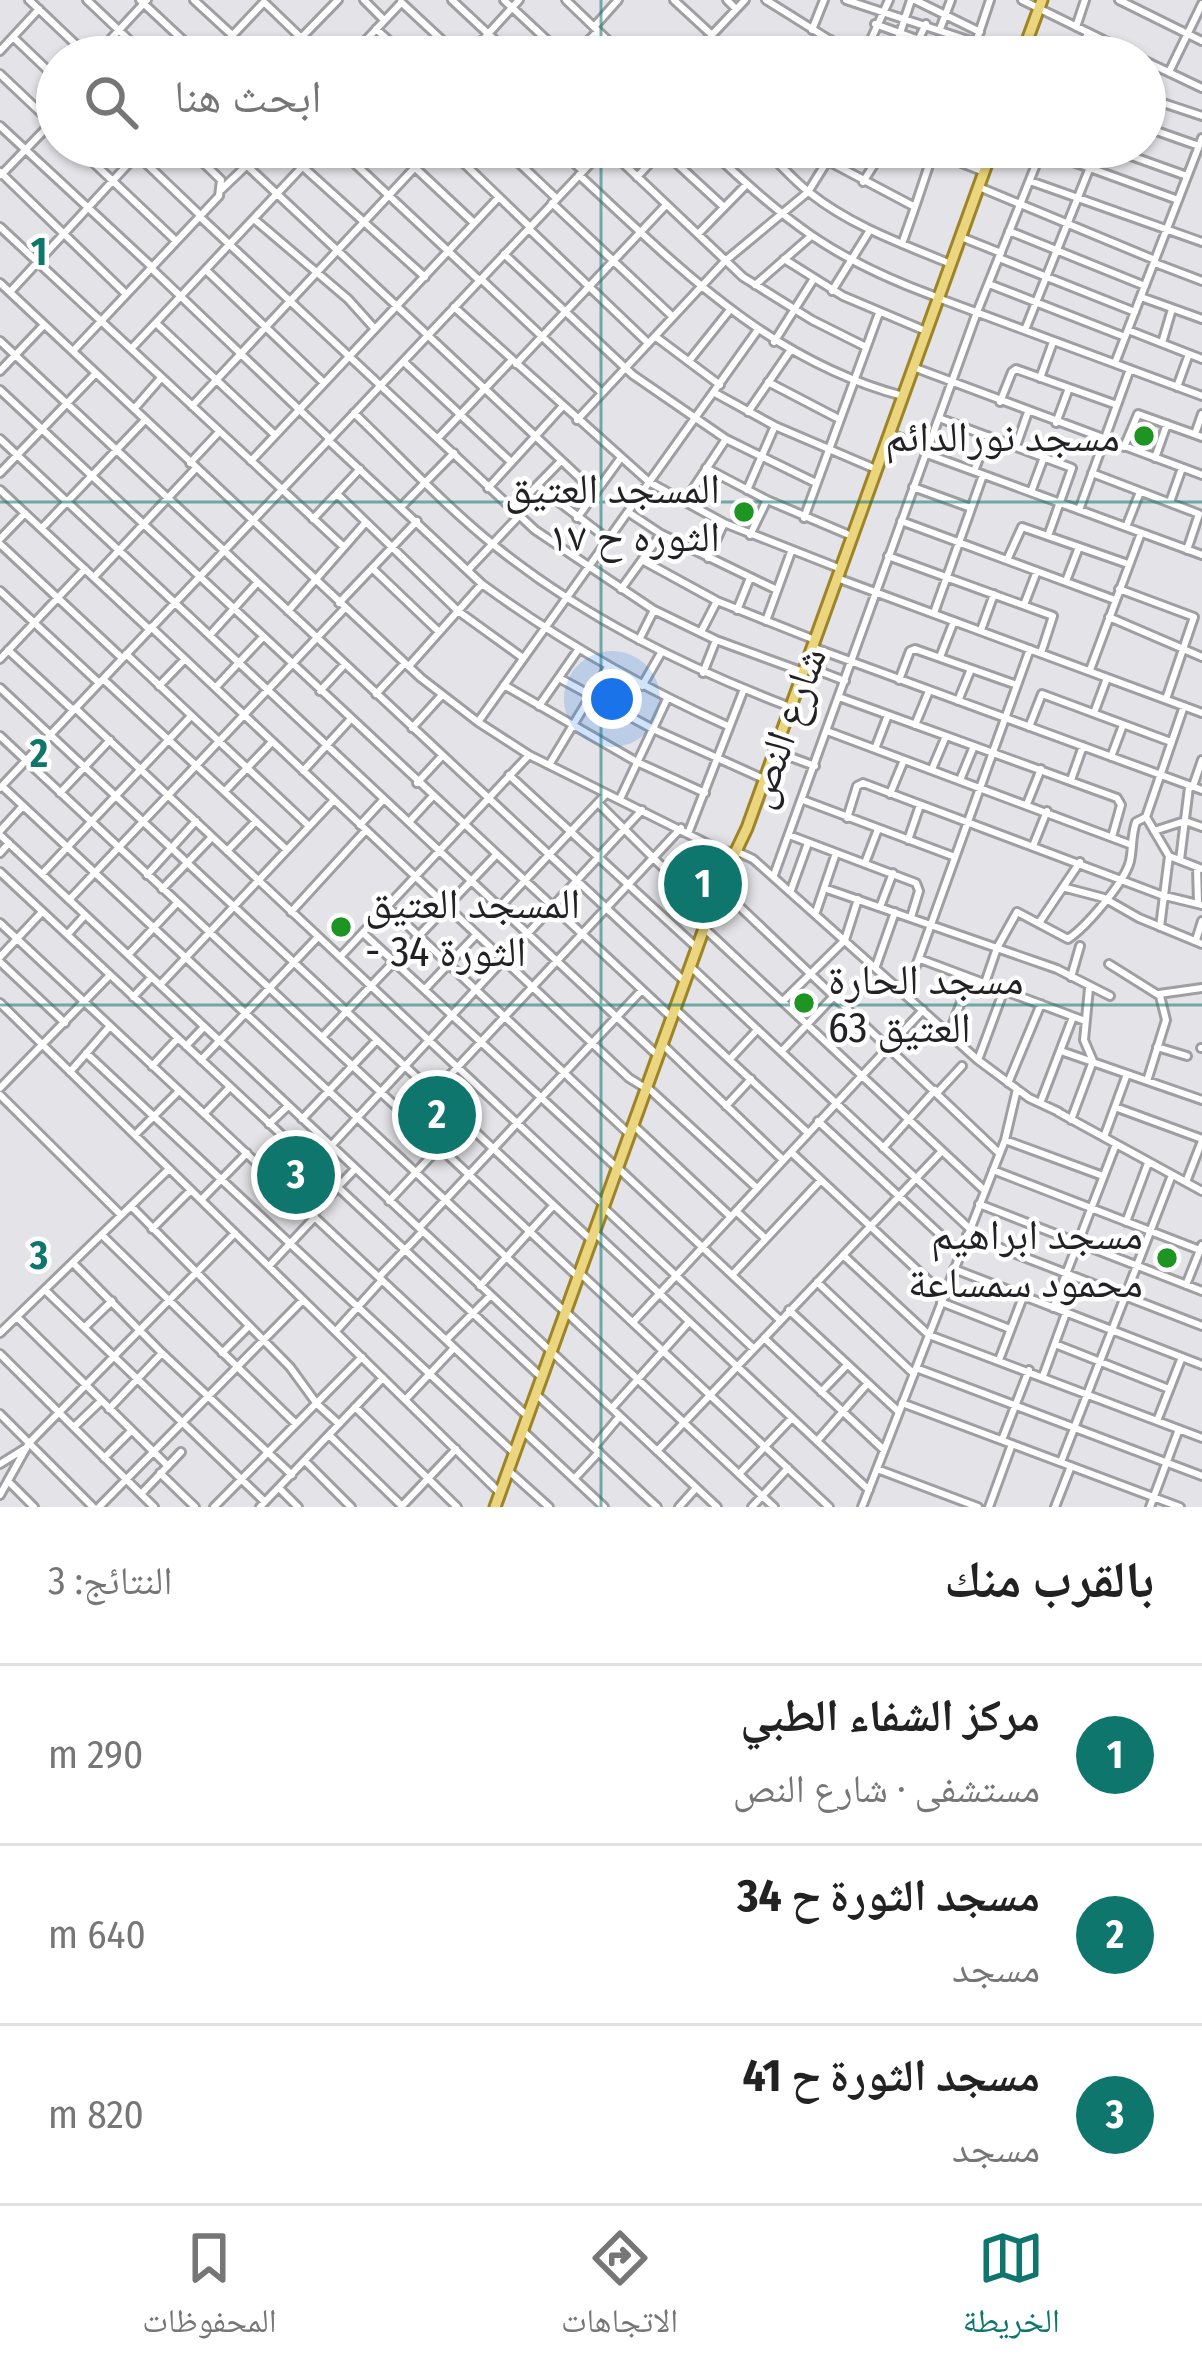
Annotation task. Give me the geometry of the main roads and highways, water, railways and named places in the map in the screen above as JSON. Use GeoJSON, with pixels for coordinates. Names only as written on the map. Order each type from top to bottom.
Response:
{"type":"FeatureCollection","features":[{"type":"Feature","properties":{"kind":"main road"},"geometry":{"type":"LineString","coordinates":[[1033,36],[1043,4]]}},
{"type":"Feature","properties":{"kind":"main road","name":"شارع النص"},"geometry":{"type":"LineString","coordinates":[[836,573],[981,168]]}},
{"type":"Feature","properties":{"kind":"main road","name":"شارع النص"},"geometry":{"type":"LineString","coordinates":[[498,1502],[671,1012],[890,433],[921,329],[961,236],[983,168]]}},
{"type":"Feature","properties":{"kind":"main road","name":"شارع النص"},"geometry":{"type":"LineString","coordinates":[[762,777],[802,664]]}},
{"type":"Feature","properties":{"kind":"main road","name":"شارع النص"},"geometry":{"type":"LineString","coordinates":[[671,1012],[706,910],[733,852]]}},
{"type":"Feature","properties":{"kind":"main road","name":"شارع النص"},"geometry":{"type":"LineString","coordinates":[[498,1502],[511,1450],[550,1351]]}},
{"type":"Feature","properties":{"kind":"place","name":"مسجد نورالدائم"},"geometry":{"type":"Point","coordinates":[1144,436]}},
{"type":"Feature","properties":{"kind":"place","name":"المسجد العتيق الثوره ح ١٧"},"geometry":{"type":"Point","coordinates":[744,512]}},
{"type":"Feature","properties":{"kind":"place","name":"مركز الشفاء الطبي"},"geometry":{"type":"Point","coordinates":[703,884]}},
{"type":"Feature","properties":{"kind":"place","name":"المسجد العتيق - الثورة 34"},"geometry":{"type":"Point","coordinates":[341,927]}},
{"type":"Feature","properties":{"kind":"place","name":"مسجد الحارة 63 العتيق"},"geometry":{"type":"Point","coordinates":[804,1003]}},
{"type":"Feature","properties":{"kind":"place","name":"مسجد الثورة ح 34"},"geometry":{"type":"Point","coordinates":[437,1115]}},
{"type":"Feature","properties":{"kind":"place","name":"مسجد الثورة ح 41"},"geometry":{"type":"Point","coordinates":[296,1175]}},
{"type":"Feature","properties":{"kind":"place","name":"مسجد ابراهيم محمود سمساعة"},"geometry":{"type":"Point","coordinates":[1167,1258]}}]}
